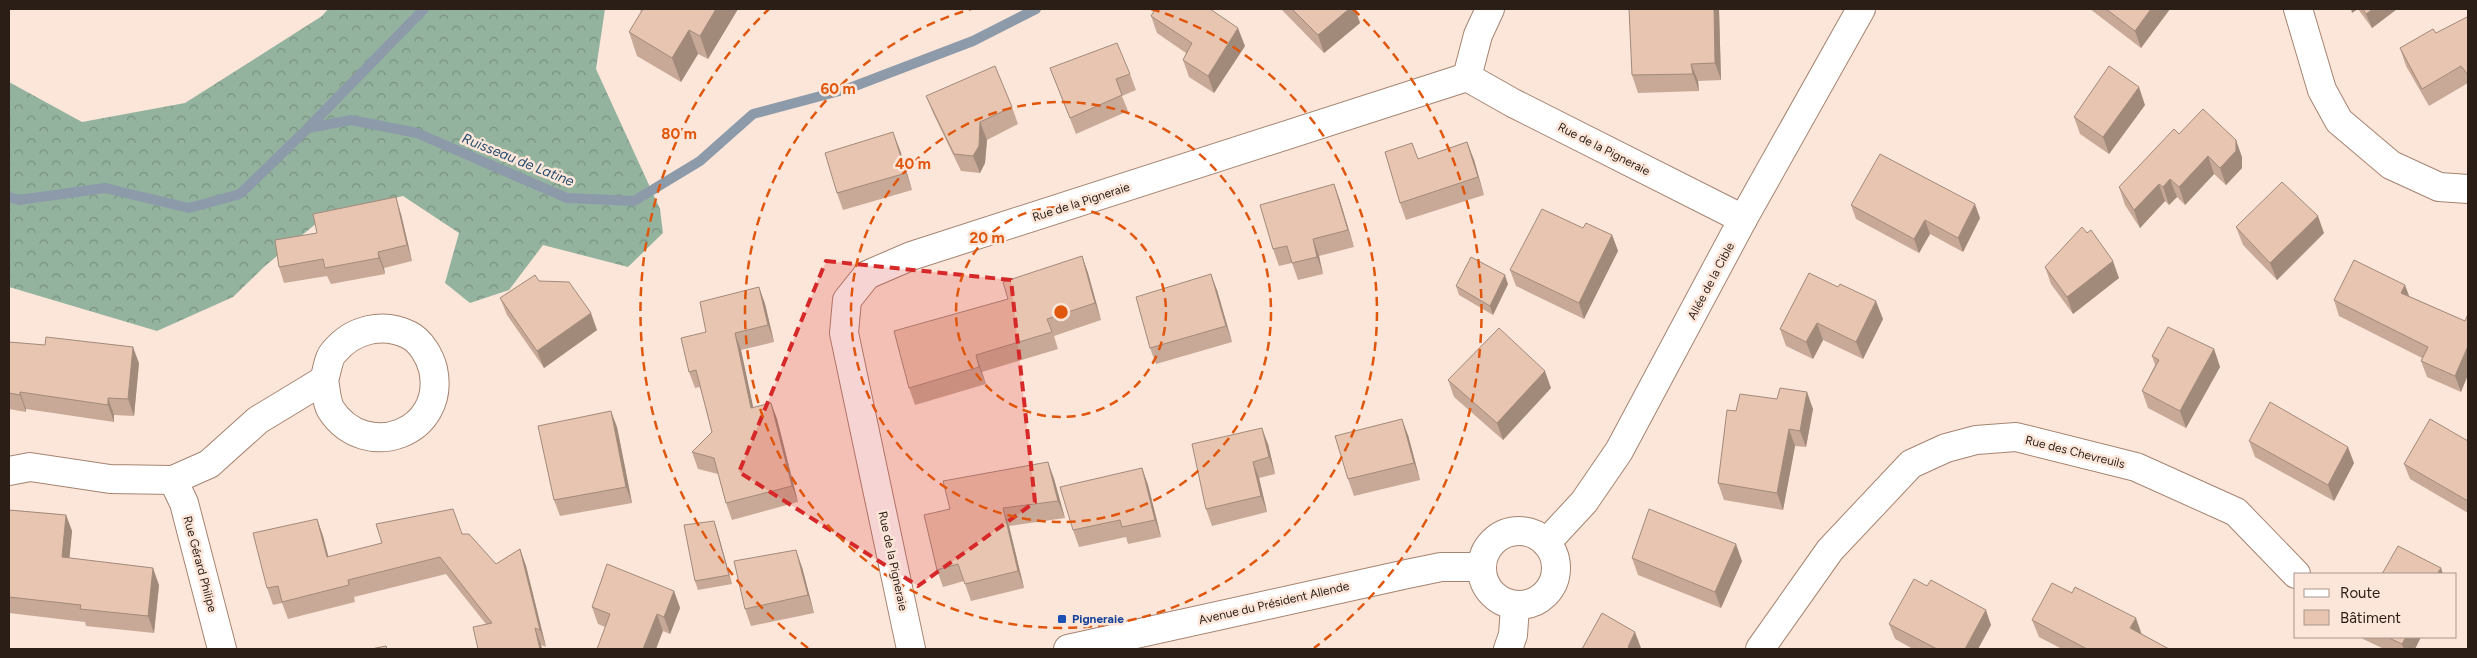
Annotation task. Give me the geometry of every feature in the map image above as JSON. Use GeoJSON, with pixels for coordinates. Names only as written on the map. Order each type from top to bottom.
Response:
{"type":"FeatureCollection","features":[{"type":"Feature","properties":{"kind":"street"},"geometry":{"type":"LineString","coordinates":[[1467,77],[1478,35],[1490,9]]}},
{"type":"Feature","properties":{"kind":"street","name":"Allée de la Cible"},"geometry":{"type":"LineString","coordinates":[[1546,543],[1584,502],[1619,451],[1743,219],[1861,9]]}},
{"type":"Feature","properties":{"kind":"street"},"geometry":{"type":"LineString","coordinates":[[2298,9],[2322,90],[2339,121],[2391,165],[2439,187],[2468,189]]}},
{"type":"Feature","properties":{"kind":"street","name":"Rue de la Pigneraie"},"geometry":{"type":"LineString","coordinates":[[911,649],[844,333],[847,300],[867,275],[911,256],[1467,77],[1513,103],[1743,219]]}},
{"type":"Feature","properties":{"kind":"street"},"geometry":{"type":"LineString","coordinates":[[9,471],[30,467],[110,480],[173,480],[209,464],[258,420],[324,380],[333,353],[354,333],[382,327],[410,336],[430,357],[436,385],[428,413],[406,432],[378,438],[350,430],[330,409],[324,380]]}},
{"type":"Feature","properties":{"kind":"street","name":"Rue des Chevreuils"},"geometry":{"type":"LineString","coordinates":[[1760,649],[1830,550],[1911,464],[1946,448],[1976,440],[2016,437],[2136,467],[2236,512],[2295,573]]}},
{"type":"Feature","properties":{"kind":"street","name":"Rue Gérard Philipe"},"geometry":{"type":"LineString","coordinates":[[173,480],[184,503],[222,649]]}},
{"type":"Feature","properties":{"kind":"street"},"geometry":{"type":"LineString","coordinates":[[1512,532],[1536,535],[1546,543],[1553,552],[1556,563],[1553,585],[1546,594],[1537,601],[1515,606],[1504,603],[1491,593],[1483,578],[1482,567],[1484,555],[1490,544],[1500,536],[1512,532]]}},
{"type":"Feature","properties":{"kind":"street","name":"Avenue du Président Allende"},"geometry":{"type":"LineString","coordinates":[[1068,649],[1441,567],[1482,567]]}},
{"type":"Feature","properties":{"kind":"street"},"geometry":{"type":"LineString","coordinates":[[1508,649],[1513,635],[1515,606]]}},
{"type":"Feature","properties":{"kind":"highlighted area"},"geometry":{"type":"Polygon","coordinates":[[[826,261],[1011,280],[1035,502],[918,586],[739,472],[826,261]]]}},
{"type":"Feature","properties":{"kind":"green space"},"geometry":{"type":"Polygon","coordinates":[[[328,9],[605,9],[596,69],[660,209],[663,233],[628,267],[543,245],[509,290],[470,303],[445,283],[459,233],[403,196],[330,212],[265,266],[233,297],[157,331],[9,287],[9,82],[82,122],[185,103],[322,16],[328,9]]]}},
{"type":"Feature","properties":{"kind":"building"},"geometry":{"type":"Polygon","coordinates":[[[643,9],[716,9],[700,36],[689,30],[672,58],[629,32],[643,9]]]}},
{"type":"Feature","properties":{"kind":"building"},"geometry":{"type":"Polygon","coordinates":[[[1155,9],[1210,9],[1238,28],[1208,76],[1183,60],[1192,43],[1151,16],[1155,9]]]}},
{"type":"Feature","properties":{"kind":"building"},"geometry":{"type":"Polygon","coordinates":[[[1292,9],[1349,9],[1318,35],[1292,9]]]}},
{"type":"Feature","properties":{"kind":"building"},"geometry":{"type":"Polygon","coordinates":[[[1629,9],[1714,9],[1715,63],[1691,64],[1693,74],[1632,75],[1629,9]]]}},
{"type":"Feature","properties":{"kind":"building"},"geometry":{"type":"Polygon","coordinates":[[[2106,9],[2151,9],[2135,31],[2106,9]]]}},
{"type":"Feature","properties":{"kind":"building"},"geometry":{"type":"Polygon","coordinates":[[[2363,9],[2373,9],[2366,14],[2363,9]]]}},
{"type":"Feature","properties":{"kind":"building"},"geometry":{"type":"Polygon","coordinates":[[[2467,17],[2468,75],[2461,66],[2422,89],[2400,48],[2433,29],[2436,33],[2467,17]]]}},
{"type":"Feature","properties":{"kind":"building"},"geometry":{"type":"Polygon","coordinates":[[[1117,43],[1130,74],[1116,79],[1122,95],[1070,118],[1050,68],[1117,43]]]}},
{"type":"Feature","properties":{"kind":"building"},"geometry":{"type":"Polygon","coordinates":[[[995,66],[1012,107],[980,122],[979,146],[973,156],[954,154],[926,96],[995,66]]]}},
{"type":"Feature","properties":{"kind":"building"},"geometry":{"type":"Polygon","coordinates":[[[2109,66],[2139,87],[2103,137],[2074,117],[2109,66]]]}},
{"type":"Feature","properties":{"kind":"building"},"geometry":{"type":"Polygon","coordinates":[[[2203,109],[2236,140],[2236,151],[2220,168],[2208,156],[2179,187],[2170,179],[2163,187],[2159,184],[2134,210],[2119,187],[2174,129],[2179,134],[2203,109]]]}},
{"type":"Feature","properties":{"kind":"building"},"geometry":{"type":"Polygon","coordinates":[[[893,132],[906,173],[837,193],[825,153],[893,132]]]}},
{"type":"Feature","properties":{"kind":"building"},"geometry":{"type":"Polygon","coordinates":[[[1467,142],[1478,177],[1400,203],[1385,152],[1412,143],[1418,159],[1467,142]]]}},
{"type":"Feature","properties":{"kind":"building"},"geometry":{"type":"Polygon","coordinates":[[[1880,154],[1975,204],[1958,238],[1925,220],[1914,239],[1851,205],[1880,154]]]}},
{"type":"Feature","properties":{"kind":"building"},"geometry":{"type":"Polygon","coordinates":[[[2282,182],[2318,216],[2270,263],[2236,227],[2282,182]]]}},
{"type":"Feature","properties":{"kind":"building"},"geometry":{"type":"Polygon","coordinates":[[[1334,184],[1348,230],[1313,239],[1317,257],[1292,263],[1287,246],[1273,249],[1260,205],[1334,184]]]}},
{"type":"Feature","properties":{"kind":"building"},"geometry":{"type":"Polygon","coordinates":[[[396,197],[407,245],[378,252],[379,258],[325,268],[323,259],[279,267],[275,240],[317,233],[313,214],[396,197]]]}},
{"type":"Feature","properties":{"kind":"building"},"geometry":{"type":"Polygon","coordinates":[[[1542,209],[1583,228],[1586,223],[1612,235],[1579,303],[1510,270],[1542,209]]]}},
{"type":"Feature","properties":{"kind":"building"},"geometry":{"type":"Polygon","coordinates":[[[2082,227],[2087,233],[2091,230],[2113,261],[2067,297],[2045,267],[2082,227]]]}},
{"type":"Feature","properties":{"kind":"building"},"geometry":{"type":"Polygon","coordinates":[[[1082,256],[1095,303],[1047,319],[1052,332],[976,355],[979,367],[909,388],[894,331],[1008,299],[1003,282],[1082,256]]]}},
{"type":"Feature","properties":{"kind":"building"},"geometry":{"type":"Polygon","coordinates":[[[1471,257],[1505,275],[1490,306],[1456,286],[1471,257]]]}},
{"type":"Feature","properties":{"kind":"building"},"geometry":{"type":"Polygon","coordinates":[[[2354,260],[2405,285],[2401,293],[2465,321],[2468,314],[2468,346],[2455,376],[2421,361],[2428,347],[2334,300],[2354,260]]]}},
{"type":"Feature","properties":{"kind":"building"},"geometry":{"type":"Polygon","coordinates":[[[1809,273],[1838,287],[1840,284],[1876,301],[1856,342],[1817,323],[1806,342],[1780,329],[1809,273]]]}},
{"type":"Feature","properties":{"kind":"building"},"geometry":{"type":"Polygon","coordinates":[[[1211,274],[1226,326],[1150,348],[1136,297],[1211,274]]]}},
{"type":"Feature","properties":{"kind":"building"},"geometry":{"type":"Polygon","coordinates":[[[535,275],[539,281],[569,282],[591,313],[537,351],[500,298],[535,275]]]}},
{"type":"Feature","properties":{"kind":"building"},"geometry":{"type":"Polygon","coordinates":[[[759,287],[768,325],[735,333],[751,408],[771,403],[792,486],[726,503],[714,458],[692,452],[712,432],[696,370],[689,372],[681,338],[706,332],[700,302],[759,287]]]}},
{"type":"Feature","properties":{"kind":"building"},"geometry":{"type":"Polygon","coordinates":[[[2168,327],[2214,349],[2180,411],[2142,391],[2159,360],[2152,356],[2168,327]]]}},
{"type":"Feature","properties":{"kind":"building"},"geometry":{"type":"Polygon","coordinates":[[[1499,328],[1545,371],[1497,423],[1448,380],[1499,328]]]}},
{"type":"Feature","properties":{"kind":"building"},"geometry":{"type":"Polygon","coordinates":[[[46,337],[133,347],[128,399],[108,398],[108,405],[20,392],[20,395],[9,393],[9,342],[45,345],[46,337]]]}},
{"type":"Feature","properties":{"kind":"building"},"geometry":{"type":"Polygon","coordinates":[[[1780,388],[1807,392],[1800,431],[1789,429],[1777,493],[1718,483],[1727,410],[1736,411],[1740,394],[1777,399],[1780,388]]]}},
{"type":"Feature","properties":{"kind":"building"},"geometry":{"type":"Polygon","coordinates":[[[2270,402],[2348,447],[2328,485],[2249,441],[2270,402]]]}},
{"type":"Feature","properties":{"kind":"building"},"geometry":{"type":"Polygon","coordinates":[[[611,411],[626,487],[554,500],[538,426],[611,411]]]}},
{"type":"Feature","properties":{"kind":"building"},"geometry":{"type":"Polygon","coordinates":[[[1402,419],[1414,463],[1348,479],[1335,436],[1402,419]]]}},
{"type":"Feature","properties":{"kind":"building"},"geometry":{"type":"Polygon","coordinates":[[[2430,419],[2468,441],[2468,501],[2404,464],[2430,419]]]}},
{"type":"Feature","properties":{"kind":"building"},"geometry":{"type":"Polygon","coordinates":[[[1262,428],[1269,457],[1253,462],[1261,496],[1206,509],[1192,444],[1262,428]]]}},
{"type":"Feature","properties":{"kind":"building"},"geometry":{"type":"Polygon","coordinates":[[[1048,462],[1058,501],[1003,508],[1018,571],[965,584],[958,564],[937,570],[924,515],[950,509],[943,481],[1048,462]]]}},
{"type":"Feature","properties":{"kind":"building"},"geometry":{"type":"Polygon","coordinates":[[[1142,468],[1155,520],[1122,527],[1120,520],[1073,530],[1060,487],[1142,468]]]}},
{"type":"Feature","properties":{"kind":"building"},"geometry":{"type":"Polygon","coordinates":[[[453,509],[462,534],[469,534],[496,564],[520,549],[540,630],[535,628],[540,649],[478,649],[473,627],[492,623],[440,557],[348,580],[349,585],[282,602],[278,586],[267,588],[253,533],[317,519],[327,557],[382,543],[376,524],[453,509]]]}},
{"type":"Feature","properties":{"kind":"building"},"geometry":{"type":"Polygon","coordinates":[[[1649,509],[1736,544],[1715,592],[1632,558],[1649,509]]]}},
{"type":"Feature","properties":{"kind":"building"},"geometry":{"type":"Polygon","coordinates":[[[9,510],[66,515],[62,557],[153,568],[148,616],[80,609],[81,605],[9,597],[9,510]]]}},
{"type":"Feature","properties":{"kind":"building"},"geometry":{"type":"Polygon","coordinates":[[[714,521],[729,575],[695,581],[684,525],[714,521]]]}},
{"type":"Feature","properties":{"kind":"building"},"geometry":{"type":"Polygon","coordinates":[[[2398,546],[2441,568],[2438,573],[2383,573],[2398,546]]]}},
{"type":"Feature","properties":{"kind":"building"},"geometry":{"type":"Polygon","coordinates":[[[796,550],[808,595],[745,609],[734,561],[796,550]]]}},
{"type":"Feature","properties":{"kind":"building"},"geometry":{"type":"Polygon","coordinates":[[[607,564],[674,591],[664,617],[657,614],[643,649],[597,649],[610,614],[592,607],[607,564]]]}},
{"type":"Feature","properties":{"kind":"building"},"geometry":{"type":"Polygon","coordinates":[[[1914,579],[1927,586],[1931,580],[1986,610],[1965,649],[1937,649],[1889,624],[1914,579]]]}},
{"type":"Feature","properties":{"kind":"building"},"geometry":{"type":"Polygon","coordinates":[[[2052,583],[2072,593],[2075,587],[2136,618],[2130,628],[2169,649],[2087,649],[2032,620],[2052,583]]]}},
{"type":"Feature","properties":{"kind":"building"},"geometry":{"type":"Polygon","coordinates":[[[1602,613],[1635,632],[1628,647],[1631,649],[1582,649],[1602,613]]]}},
{"type":"Feature","properties":{"kind":"building"},"geometry":{"type":"Polygon","coordinates":[[[2389,638],[2405,638],[2402,644],[2389,638]]]}},
{"type":"Feature","properties":{"kind":"building"},"geometry":{"type":"Polygon","coordinates":[[[386,646],[387,649],[371,649],[386,646]]]}},
{"type":"Feature","properties":{"kind":"waterway"},"geometry":{"type":"LineString","coordinates":[[308,128],[424,9]]}},
{"type":"Feature","properties":{"kind":"waterway","name":"Ruisseau de Latine"},"geometry":{"type":"LineString","coordinates":[[9,197],[19,200],[105,188],[189,208],[240,194],[308,128],[351,120],[417,133],[567,198],[634,201],[700,161],[753,114],[847,89],[973,41],[1036,9]]}},
{"type":"Feature","properties":{"kind":"place","name":"Pigneraie"},"geometry":{"type":"Point","coordinates":[1062,619]}}]}
